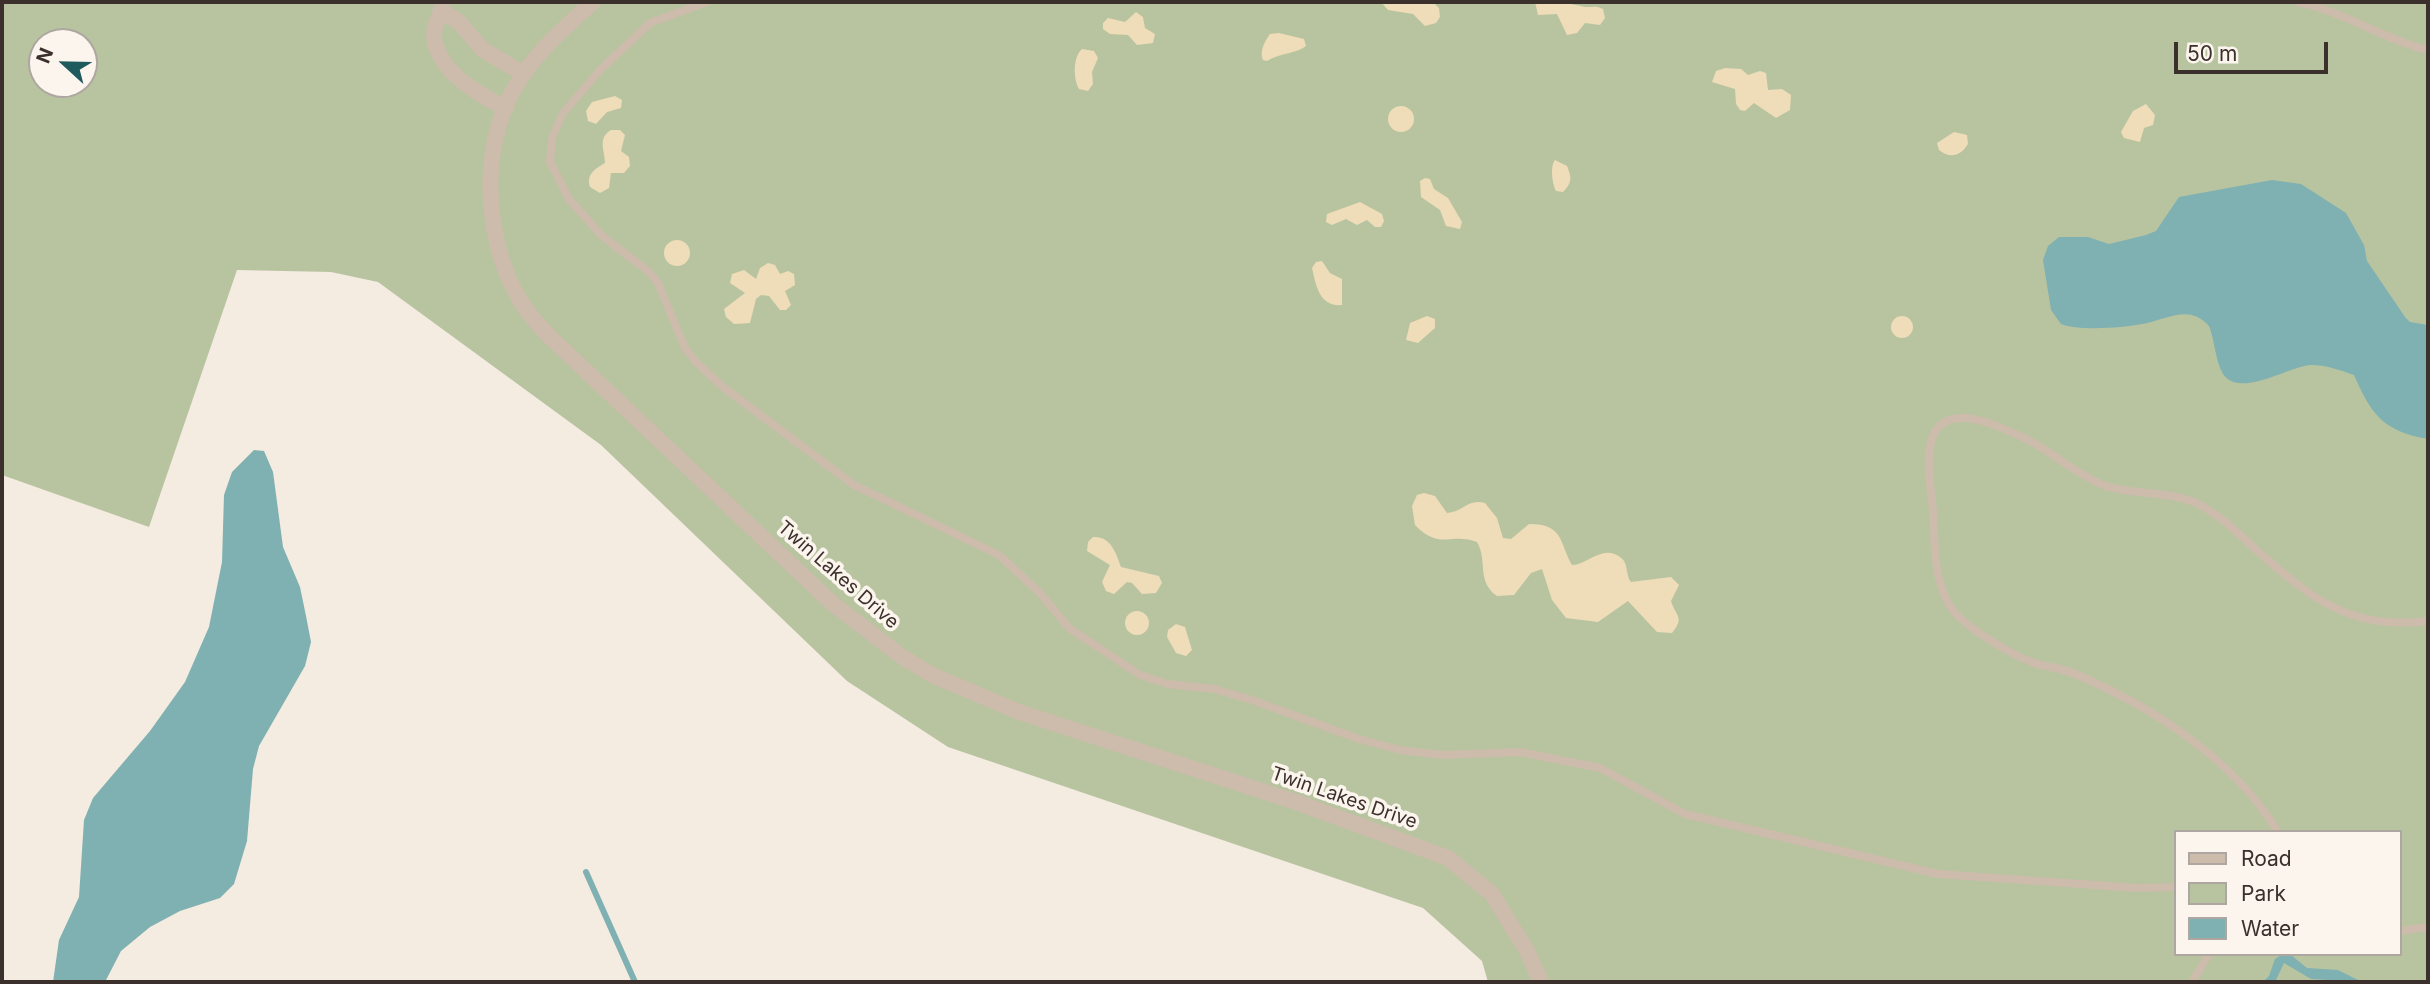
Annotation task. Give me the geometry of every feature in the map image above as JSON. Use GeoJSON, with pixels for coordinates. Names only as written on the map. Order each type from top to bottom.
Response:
{"type":"FeatureCollection","features":[{"type":"Feature","properties":{"kind":"street","name":"Twin Lakes Drive"},"geometry":{"type":"LineString","coordinates":[[593,2],[544,48],[524,74],[506,108],[495,145],[491,187],[500,251],[523,305],[551,338],[833,604],[901,656],[932,675],[1019,712],[1374,829],[1448,858],[1492,894],[1527,951],[1541,982]]}},
{"type":"Feature","properties":{"kind":"street"},"geometry":{"type":"LineString","coordinates":[[506,108],[466,86],[438,50],[434,33],[443,6],[483,50],[524,74]]}},
{"type":"Feature","properties":{"kind":"lane"},"geometry":{"type":"LineString","coordinates":[[707,2],[650,23],[601,69],[564,113],[552,138],[550,162],[569,199],[601,235],[649,272],[658,283],[685,348],[723,387],[854,485],[999,555],[1040,593],[1069,628],[1140,675],[1168,684],[1227,693],[1400,750],[1442,755],[1520,752],[1600,768],[1685,814],[1938,874],[2138,888],[2174,887]]}},
{"type":"Feature","properties":{"kind":"lane"},"geometry":{"type":"LineString","coordinates":[[2297,2],[2332,10],[2396,41],[2428,50]]}},
{"type":"Feature","properties":{"kind":"lane"},"geometry":{"type":"LineString","coordinates":[[2277,830],[2263,808],[2235,778],[2184,734],[2128,700],[2071,672],[2034,663],[2011,652],[1950,607],[1937,568],[1929,457],[1935,434],[1941,426],[1956,419],[1977,419],[1990,423],[2045,449],[2106,486],[2179,497],[2197,504],[2233,529],[2310,596],[2336,610],[2358,619],[2388,623],[2428,621]]}},
{"type":"Feature","properties":{"kind":"lane"},"geometry":{"type":"LineString","coordinates":[[2402,931],[2428,927]]}},
{"type":"Feature","properties":{"kind":"lane"},"geometry":{"type":"LineString","coordinates":[[2192,982],[2207,956]]}},
{"type":"Feature","properties":{"kind":"green space"},"geometry":{"type":"Polygon","coordinates":[[[2,2],[2428,2],[2428,982],[1488,982],[1482,961],[1423,908],[948,747],[847,681],[601,445],[378,282],[331,272],[237,270],[149,527],[2,475],[2,2]]]}},
{"type":"Feature","properties":{"kind":"sand"},"geometry":{"type":"Polygon","coordinates":[[[1381,2],[1433,2],[1439,8],[1440,17],[1436,23],[1425,26],[1413,14],[1388,10],[1381,2]]]}},
{"type":"Feature","properties":{"kind":"sand"},"geometry":{"type":"Polygon","coordinates":[[[1535,2],[1597,7],[1603,9],[1605,18],[1600,25],[1585,23],[1577,33],[1567,35],[1557,14],[1538,15],[1535,2]]]}},
{"type":"Feature","properties":{"kind":"sand"},"geometry":{"type":"Polygon","coordinates":[[[1136,12],[1143,17],[1145,28],[1155,34],[1153,43],[1137,45],[1128,35],[1110,34],[1103,29],[1103,23],[1108,18],[1125,22],[1136,12]]]}},
{"type":"Feature","properties":{"kind":"sand"},"geometry":{"type":"Polygon","coordinates":[[[1279,33],[1304,39],[1306,46],[1267,61],[1263,60],[1262,50],[1266,40],[1270,34],[1279,33]]]}},
{"type":"Feature","properties":{"kind":"sand"},"geometry":{"type":"Polygon","coordinates":[[[1082,49],[1094,51],[1098,58],[1092,72],[1093,84],[1088,91],[1079,89],[1076,79],[1076,62],[1082,49]]]}},
{"type":"Feature","properties":{"kind":"sand"},"geometry":{"type":"Polygon","coordinates":[[[1725,68],[1741,69],[1748,75],[1760,71],[1766,73],[1768,90],[1782,89],[1791,95],[1790,110],[1776,118],[1754,103],[1745,111],[1740,110],[1736,104],[1735,89],[1712,82],[1716,71],[1725,68]]]}},
{"type":"Feature","properties":{"kind":"sand"},"geometry":{"type":"Polygon","coordinates":[[[615,96],[622,100],[621,108],[607,112],[596,124],[588,121],[586,111],[592,102],[615,96]]]}},
{"type":"Feature","properties":{"kind":"sand"},"geometry":{"type":"Polygon","coordinates":[[[2146,104],[2155,115],[2153,125],[2144,128],[2140,142],[2124,138],[2121,132],[2133,111],[2146,104]]]}},
{"type":"Feature","properties":{"kind":"sand"},"geometry":{"type":"Polygon","coordinates":[[[1401,106],[1410,110],[1414,119],[1410,128],[1401,132],[1392,128],[1388,119],[1392,110],[1401,106]]]}},
{"type":"Feature","properties":{"kind":"sand"},"geometry":{"type":"Polygon","coordinates":[[[611,130],[620,130],[625,135],[621,151],[629,157],[630,166],[624,173],[611,173],[609,188],[600,193],[590,187],[589,179],[595,170],[605,163],[603,141],[611,130]]]}},
{"type":"Feature","properties":{"kind":"sand"},"geometry":{"type":"Polygon","coordinates":[[[1954,132],[1967,135],[1968,144],[1959,154],[1947,155],[1939,150],[1937,143],[1954,132]]]}},
{"type":"Feature","properties":{"kind":"sand"},"geometry":{"type":"Polygon","coordinates":[[[1555,160],[1567,166],[1570,174],[1570,183],[1563,192],[1556,191],[1553,184],[1552,170],[1555,160]]]}},
{"type":"Feature","properties":{"kind":"sand"},"geometry":{"type":"Polygon","coordinates":[[[1430,179],[1434,189],[1448,198],[1462,222],[1460,229],[1446,226],[1440,210],[1421,197],[1420,181],[1430,179]]]}},
{"type":"Feature","properties":{"kind":"sand"},"geometry":{"type":"Polygon","coordinates":[[[1360,202],[1382,214],[1384,221],[1381,227],[1375,227],[1367,220],[1357,225],[1346,219],[1332,225],[1326,222],[1327,214],[1360,202]]]}},
{"type":"Feature","properties":{"kind":"sand"},"geometry":{"type":"Polygon","coordinates":[[[677,240],[686,244],[690,253],[686,262],[677,266],[668,262],[664,253],[668,244],[677,240]]]}},
{"type":"Feature","properties":{"kind":"sand"},"geometry":{"type":"Polygon","coordinates":[[[1322,261],[1330,273],[1342,279],[1342,305],[1328,302],[1320,294],[1312,268],[1316,262],[1322,261]]]}},
{"type":"Feature","properties":{"kind":"sand"},"geometry":{"type":"Polygon","coordinates":[[[768,263],[775,265],[780,274],[788,271],[794,274],[795,285],[785,291],[791,305],[786,310],[780,310],[769,296],[761,295],[756,299],[750,323],[734,324],[726,317],[724,309],[745,293],[730,283],[732,274],[744,270],[756,279],[760,268],[768,263]]]}},
{"type":"Feature","properties":{"kind":"sand"},"geometry":{"type":"Polygon","coordinates":[[[1427,316],[1435,319],[1435,328],[1418,343],[1406,340],[1410,323],[1427,316]]]}},
{"type":"Feature","properties":{"kind":"sand"},"geometry":{"type":"Polygon","coordinates":[[[1902,316],[1910,319],[1913,327],[1910,335],[1902,338],[1894,335],[1891,327],[1894,319],[1902,316]]]}},
{"type":"Feature","properties":{"kind":"sand"},"geometry":{"type":"Polygon","coordinates":[[[1424,493],[1435,496],[1447,513],[1474,502],[1485,503],[1497,518],[1503,538],[1511,539],[1529,524],[1549,527],[1559,536],[1572,565],[1607,553],[1623,559],[1631,582],[1671,577],[1679,585],[1671,601],[1679,620],[1676,628],[1672,633],[1657,632],[1628,601],[1598,622],[1566,618],[1552,600],[1542,569],[1531,573],[1514,595],[1497,596],[1484,577],[1482,556],[1477,542],[1468,539],[1439,539],[1424,533],[1415,525],[1412,506],[1417,495],[1424,493]]]}},
{"type":"Feature","properties":{"kind":"sand"},"geometry":{"type":"Polygon","coordinates":[[[1093,537],[1108,542],[1121,567],[1159,576],[1162,583],[1156,593],[1142,594],[1132,583],[1127,582],[1114,594],[1106,591],[1102,582],[1110,565],[1087,551],[1088,542],[1093,537]]]}},
{"type":"Feature","properties":{"kind":"sand"},"geometry":{"type":"Polygon","coordinates":[[[1137,611],[1145,615],[1149,623],[1145,631],[1137,635],[1129,631],[1125,623],[1129,615],[1137,611]]]}},
{"type":"Feature","properties":{"kind":"sand"},"geometry":{"type":"Polygon","coordinates":[[[1176,624],[1185,627],[1192,650],[1186,656],[1176,653],[1167,637],[1168,630],[1176,624]]]}},
{"type":"Feature","properties":{"kind":"water"},"geometry":{"type":"Polygon","coordinates":[[[2272,180],[2301,184],[2346,213],[2364,245],[2367,261],[2405,317],[2410,322],[2428,325],[2428,439],[2390,426],[2374,411],[2354,375],[2338,370],[2311,365],[2253,382],[2231,381],[2220,369],[2209,326],[2193,315],[2177,315],[2124,327],[2089,328],[2061,324],[2051,310],[2043,260],[2048,246],[2059,237],[2088,237],[2109,244],[2146,235],[2156,231],[2179,197],[2272,180]]]}},
{"type":"Feature","properties":{"kind":"water"},"geometry":{"type":"Polygon","coordinates":[[[254,450],[264,451],[273,472],[283,547],[300,587],[311,642],[305,666],[259,746],[253,769],[247,841],[234,884],[220,898],[180,911],[150,927],[121,951],[105,982],[53,982],[59,940],[79,897],[84,820],[93,798],[150,731],[185,682],[209,627],[222,562],[224,495],[232,472],[254,450]]]}},
{"type":"Feature","properties":{"kind":"water"},"geometry":{"type":"Polygon","coordinates":[[[2280,956],[2292,956],[2307,968],[2338,970],[2362,982],[2311,979],[2284,963],[2275,982],[2263,982],[2269,976],[2275,959],[2280,956]]]}},
{"type":"Feature","properties":{"kind":"waterway"},"geometry":{"type":"LineString","coordinates":[[586,872],[635,982]]}}]}
